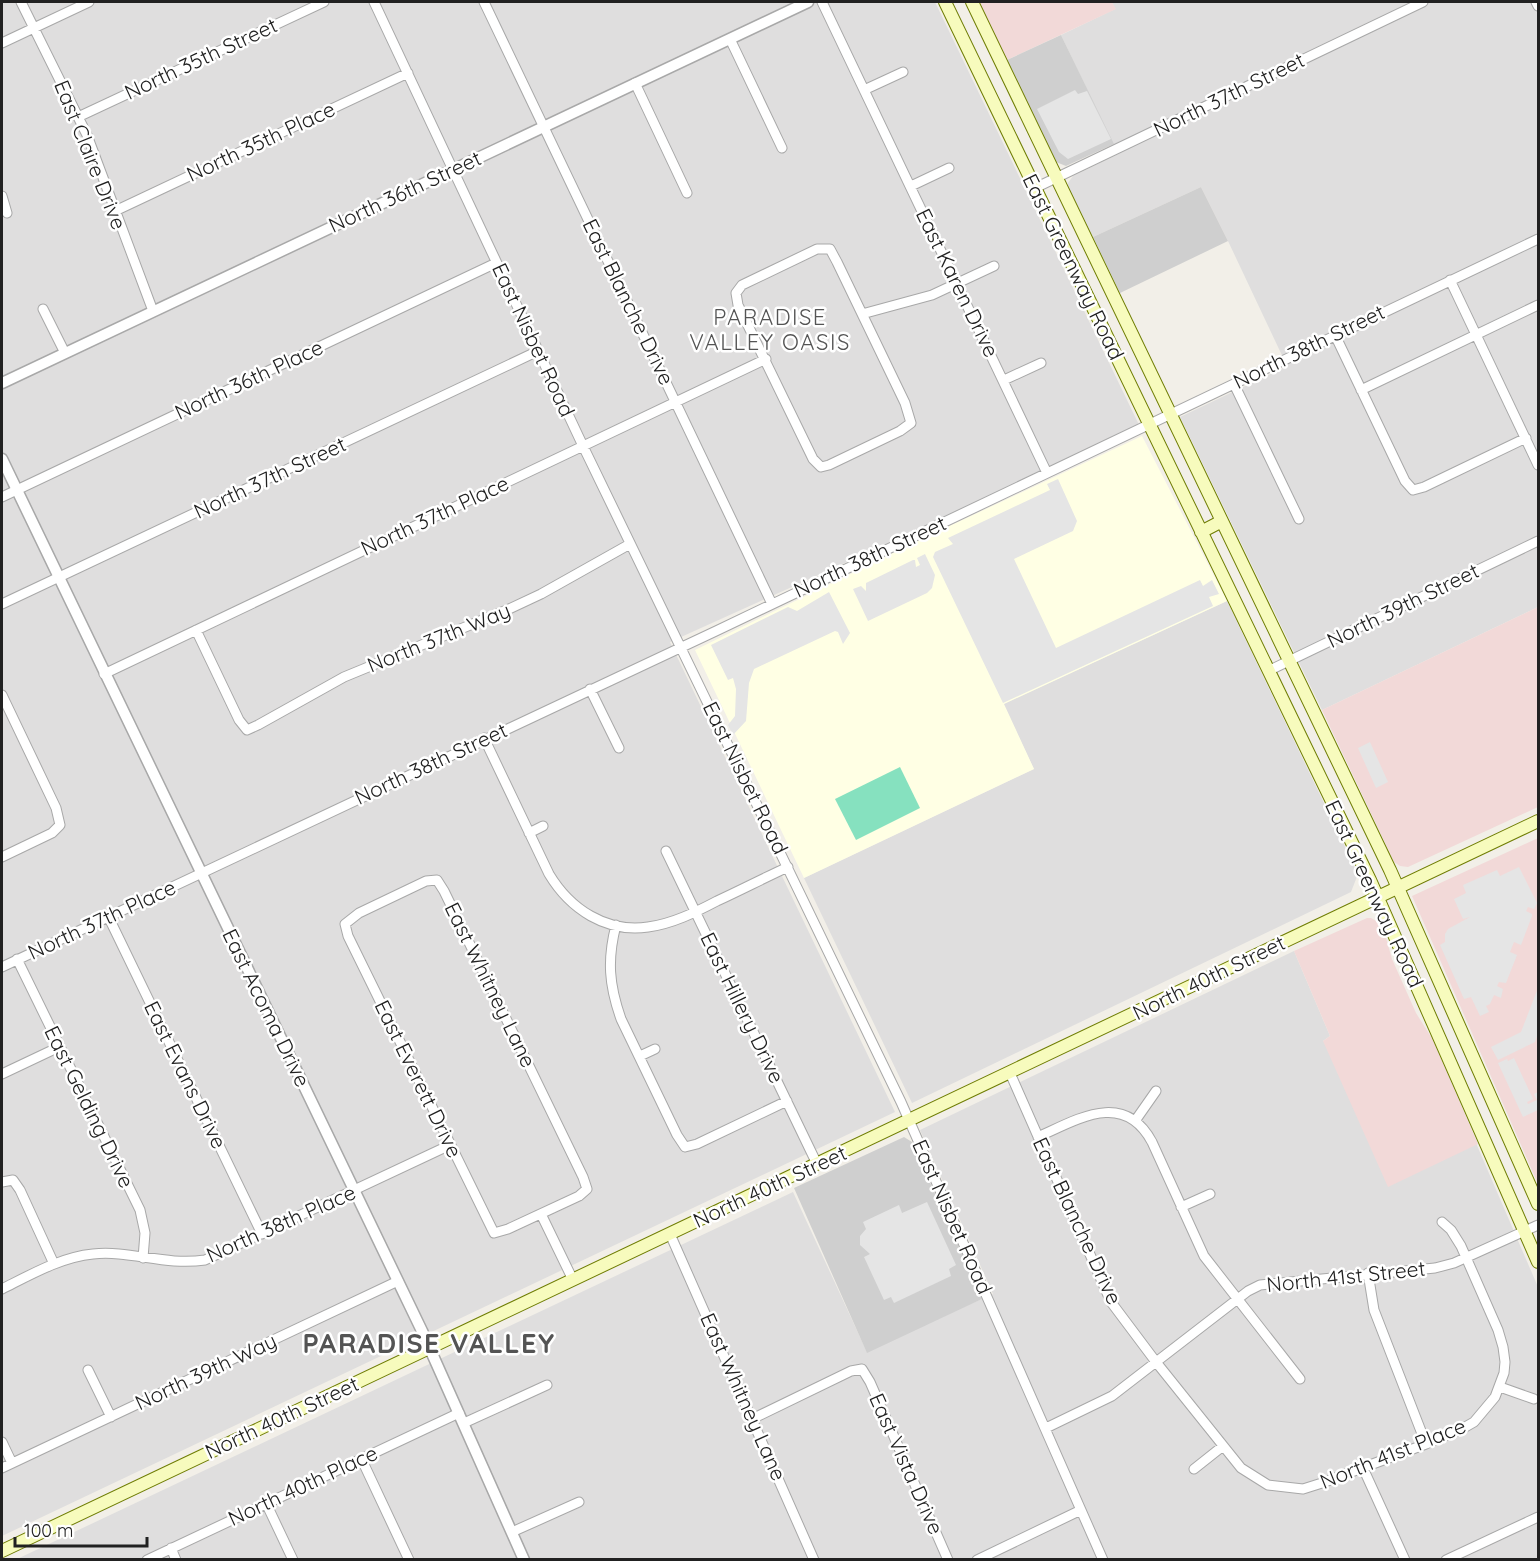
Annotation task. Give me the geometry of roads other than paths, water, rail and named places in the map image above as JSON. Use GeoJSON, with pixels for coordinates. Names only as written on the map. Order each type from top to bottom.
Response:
{"type":"FeatureCollection","features":[{"type":"Feature","properties":{"kind":"main road","name":"East Greenway Road"},"geometry":{"type":"LineString","coordinates":[[945,2],[1378,897],[1539,1262]]}},
{"type":"Feature","properties":{"kind":"main road","name":"East Greenway Road"},"geometry":{"type":"LineString","coordinates":[[972,2],[1398,888],[1539,1204]]}},
{"type":"Feature","properties":{"kind":"main road"},"geometry":{"type":"LineString","coordinates":[[1201,531],[1222,521]]}},
{"type":"Feature","properties":{"kind":"main road","name":"North 40th Street"},"geometry":{"type":"LineString","coordinates":[[2,1551],[1539,821]]}},
{"type":"Feature","properties":{"kind":"street","name":"East Claire Drive"},"geometry":{"type":"LineString","coordinates":[[21,2],[78,117],[153,311]]}},
{"type":"Feature","properties":{"kind":"street"},"geometry":{"type":"LineString","coordinates":[[2,43],[89,2]]}},
{"type":"Feature","properties":{"kind":"street","name":"North 35th Street"},"geometry":{"type":"LineString","coordinates":[[78,117],[324,2]]}},
{"type":"Feature","properties":{"kind":"street","name":"East Nisbet Road"},"geometry":{"type":"LineString","coordinates":[[374,2],[583,446],[909,1120],[1103,1560]]}},
{"type":"Feature","properties":{"kind":"street","name":"East Blanche Drive"},"geometry":{"type":"LineString","coordinates":[[484,2],[772,604]]}},
{"type":"Feature","properties":{"kind":"street","name":"North 36th Street"},"geometry":{"type":"LineString","coordinates":[[2,383],[808,2]]}},
{"type":"Feature","properties":{"kind":"street","name":"East Karen Drive"},"geometry":{"type":"LineString","coordinates":[[822,2],[1047,473]]}},
{"type":"Feature","properties":{"kind":"street","name":"North 37th Street"},"geometry":{"type":"LineString","coordinates":[[1035,188],[1423,2]]}},
{"type":"Feature","properties":{"kind":"street"},"geometry":{"type":"LineString","coordinates":[[1536,2],[1539,6]]}},
{"type":"Feature","properties":{"kind":"street"},"geometry":{"type":"LineString","coordinates":[[730,39],[782,148]]}},
{"type":"Feature","properties":{"kind":"street"},"geometry":{"type":"LineString","coordinates":[[864,90],[903,72]]}},
{"type":"Feature","properties":{"kind":"street","name":"North 35th Place"},"geometry":{"type":"LineString","coordinates":[[115,211],[408,73]]}},
{"type":"Feature","properties":{"kind":"street"},"geometry":{"type":"LineString","coordinates":[[635,83],[687,193]]}},
{"type":"Feature","properties":{"kind":"street","name":"East Karen Drive"},"geometry":{"type":"LineString","coordinates":[[911,186],[949,168]]}},
{"type":"Feature","properties":{"kind":"street"},"geometry":{"type":"LineString","coordinates":[[2,196],[7,213]]}},
{"type":"Feature","properties":{"kind":"street","name":"North 38th Street"},"geometry":{"type":"LineString","coordinates":[[202,873],[1539,239]]}},
{"type":"Feature","properties":{"kind":"street"},"geometry":{"type":"LineString","coordinates":[[817,249],[830,249],[905,403],[911,423],[880,441],[821,467],[813,459],[766,358],[738,305],[736,293],[742,285],[817,249]]}},
{"type":"Feature","properties":{"kind":"street","name":"North 36th Place"},"geometry":{"type":"LineString","coordinates":[[2,497],[496,263]]}},
{"type":"Feature","properties":{"kind":"street"},"geometry":{"type":"LineString","coordinates":[[862,314],[932,295],[994,266]]}},
{"type":"Feature","properties":{"kind":"street"},"geometry":{"type":"LineString","coordinates":[[1450,280],[1539,465]]}},
{"type":"Feature","properties":{"kind":"street"},"geometry":{"type":"LineString","coordinates":[[1362,390],[1539,305]]}},
{"type":"Feature","properties":{"kind":"street"},"geometry":{"type":"LineString","coordinates":[[43,309],[65,353]]}},
{"type":"Feature","properties":{"kind":"street"},"geometry":{"type":"LineString","coordinates":[[1335,335],[1405,481],[1413,490],[1424,487],[1526,438]]}},
{"type":"Feature","properties":{"kind":"street","name":"North 37th Street"},"geometry":{"type":"LineString","coordinates":[[2,604],[538,351]]}},
{"type":"Feature","properties":{"kind":"street","name":"North 37th Place"},"geometry":{"type":"LineString","coordinates":[[104,674],[766,358]]}},
{"type":"Feature","properties":{"kind":"street","name":"East Karen Drive"},"geometry":{"type":"LineString","coordinates":[[1004,380],[1041,363]]}},
{"type":"Feature","properties":{"kind":"street"},"geometry":{"type":"LineString","coordinates":[[1234,384],[1299,519]]}},
{"type":"Feature","properties":{"kind":"street","name":"East Acoma Drive"},"geometry":{"type":"LineString","coordinates":[[2,459],[430,1348],[524,1560]]}},
{"type":"Feature","properties":{"kind":"street","name":"North 39th Street"},"geometry":{"type":"LineString","coordinates":[[1268,671],[1539,541]]}},
{"type":"Feature","properties":{"kind":"street","name":"North 37th Way"},"geometry":{"type":"LineString","coordinates":[[196,630],[239,720],[247,730],[344,677],[530,599],[630,544]]}},
{"type":"Feature","properties":{"kind":"street"},"geometry":{"type":"LineString","coordinates":[[590,689],[619,748]]}},
{"type":"Feature","properties":{"kind":"street"},"geometry":{"type":"LineString","coordinates":[[2,695],[56,808],[60,825],[52,833],[2,857]]}},
{"type":"Feature","properties":{"kind":"street"},"geometry":{"type":"LineString","coordinates":[[483,738],[560,892],[572,904],[600,921],[627,928],[662,925],[695,912],[788,867]]}},
{"type":"Feature","properties":{"kind":"street"},"geometry":{"type":"LineString","coordinates":[[529,833],[543,826]]}},
{"type":"Feature","properties":{"kind":"street","name":"East Hillery Drive"},"geometry":{"type":"LineString","coordinates":[[666,851],[817,1164]]}},
{"type":"Feature","properties":{"kind":"street","name":"North 37th Place"},"geometry":{"type":"LineString","coordinates":[[2,967],[202,873]]}},
{"type":"Feature","properties":{"kind":"street","name":"East Everett Drive"},"geometry":{"type":"LineString","coordinates":[[437,880],[426,881],[359,913],[345,924],[348,936],[494,1233],[541,1214]]}},
{"type":"Feature","properties":{"kind":"street","name":"East Whitney Lane"},"geometry":{"type":"LineString","coordinates":[[437,880],[450,902],[587,1190],[579,1197],[541,1214]]}},
{"type":"Feature","properties":{"kind":"street","name":"East Evans Drive"},"geometry":{"type":"LineString","coordinates":[[108,916],[262,1234]]}},
{"type":"Feature","properties":{"kind":"street"},"geometry":{"type":"LineString","coordinates":[[616,925],[609,969],[611,986],[621,1019],[685,1147],[697,1144],[787,1101]]}},
{"type":"Feature","properties":{"kind":"street","name":"East Gelding Drive"},"geometry":{"type":"LineString","coordinates":[[17,959],[140,1210],[145,1233],[143,1258]]}},
{"type":"Feature","properties":{"kind":"street"},"geometry":{"type":"LineString","coordinates":[[2,1074],[59,1047]]}},
{"type":"Feature","properties":{"kind":"street"},"geometry":{"type":"LineString","coordinates":[[640,1056],[655,1049]]}},
{"type":"Feature","properties":{"kind":"street","name":"East Blanche Drive"},"geometry":{"type":"LineString","coordinates":[[1010,1073],[1111,1302],[1241,1468],[1268,1485]]}},
{"type":"Feature","properties":{"kind":"street"},"geometry":{"type":"LineString","coordinates":[[1135,1121],[1156,1092]]}},
{"type":"Feature","properties":{"kind":"street"},"geometry":{"type":"LineString","coordinates":[[1038,1137],[1093,1114],[1116,1113],[1135,1121],[1146,1131],[1204,1257],[1300,1379]]}},
{"type":"Feature","properties":{"kind":"street","name":"North 38th Place"},"geometry":{"type":"LineString","coordinates":[[2,1288],[54,1264],[94,1253],[172,1262],[205,1260],[450,1145]]}},
{"type":"Feature","properties":{"kind":"street"},"geometry":{"type":"LineString","coordinates":[[2,1182],[13,1180],[20,1190],[54,1264]]}},
{"type":"Feature","properties":{"kind":"street"},"geometry":{"type":"LineString","coordinates":[[1181,1207],[1210,1194]]}},
{"type":"Feature","properties":{"kind":"street"},"geometry":{"type":"LineString","coordinates":[[541,1214],[573,1280]]}},
{"type":"Feature","properties":{"kind":"street"},"geometry":{"type":"LineString","coordinates":[[1442,1222],[1451,1230],[1466,1257],[1498,1330],[1505,1362],[1500,1387],[1534,1399]]}},
{"type":"Feature","properties":{"kind":"street","name":"North 41st Street"},"geometry":{"type":"LineString","coordinates":[[1046,1428],[1112,1396],[1237,1299],[1260,1285],[1435,1268],[1539,1225]]}},
{"type":"Feature","properties":{"kind":"street","name":"East Whitney Lane"},"geometry":{"type":"LineString","coordinates":[[670,1234],[814,1560]]}},
{"type":"Feature","properties":{"kind":"street"},"geometry":{"type":"LineString","coordinates":[[1368,1274],[1374,1310],[1426,1444]]}},
{"type":"Feature","properties":{"kind":"street","name":"North 39th Way"},"geometry":{"type":"LineString","coordinates":[[2,1468],[398,1281]]}},
{"type":"Feature","properties":{"kind":"street","name":"East Vista Drive"},"geometry":{"type":"LineString","coordinates":[[752,1419],[851,1371],[862,1369],[870,1382],[948,1560]]}},
{"type":"Feature","properties":{"kind":"street","name":"North 39th Way"},"geometry":{"type":"LineString","coordinates":[[88,1370],[111,1417]]}},
{"type":"Feature","properties":{"kind":"street","name":"North 40th Place"},"geometry":{"type":"LineString","coordinates":[[147,1560],[361,1458],[547,1385]]}},
{"type":"Feature","properties":{"kind":"street","name":"North 41st Place"},"geometry":{"type":"LineString","coordinates":[[1268,1485],[1303,1488],[1363,1468],[1460,1430],[1474,1422],[1495,1397],[1500,1387]]}},
{"type":"Feature","properties":{"kind":"street"},"geometry":{"type":"LineString","coordinates":[[2,1442],[12,1463]]}},
{"type":"Feature","properties":{"kind":"street"},"geometry":{"type":"LineString","coordinates":[[1194,1469],[1223,1446]]}},
{"type":"Feature","properties":{"kind":"street"},"geometry":{"type":"LineString","coordinates":[[361,1458],[409,1560]]}},
{"type":"Feature","properties":{"kind":"street"},"geometry":{"type":"LineString","coordinates":[[1363,1468],[1405,1560]]}},
{"type":"Feature","properties":{"kind":"street"},"geometry":{"type":"LineString","coordinates":[[512,1532],[579,1502]]}},
{"type":"Feature","properties":{"kind":"street"},"geometry":{"type":"LineString","coordinates":[[266,1503],[293,1560]]}},
{"type":"Feature","properties":{"kind":"street"},"geometry":{"type":"LineString","coordinates":[[977,1560],[1081,1510]]}},
{"type":"Feature","properties":{"kind":"street"},"geometry":{"type":"LineString","coordinates":[[1446,1560],[1539,1517]]}},
{"type":"Feature","properties":{"kind":"street"},"geometry":{"type":"LineString","coordinates":[[171,1548],[176,1560]]}},
{"type":"Feature","properties":{"kind":"street"},"geometry":{"type":"LineString","coordinates":[[1467,1550],[1471,1560]]}},
{"type":"Feature","properties":{"kind":"district","name":"PARADISE VALLEY OASIS"},"geometry":{"type":"Point","coordinates":[770,330]}},
{"type":"Feature","properties":{"kind":"district","name":"PARADISE VALLEY"},"geometry":{"type":"Point","coordinates":[429,1344]}}]}
